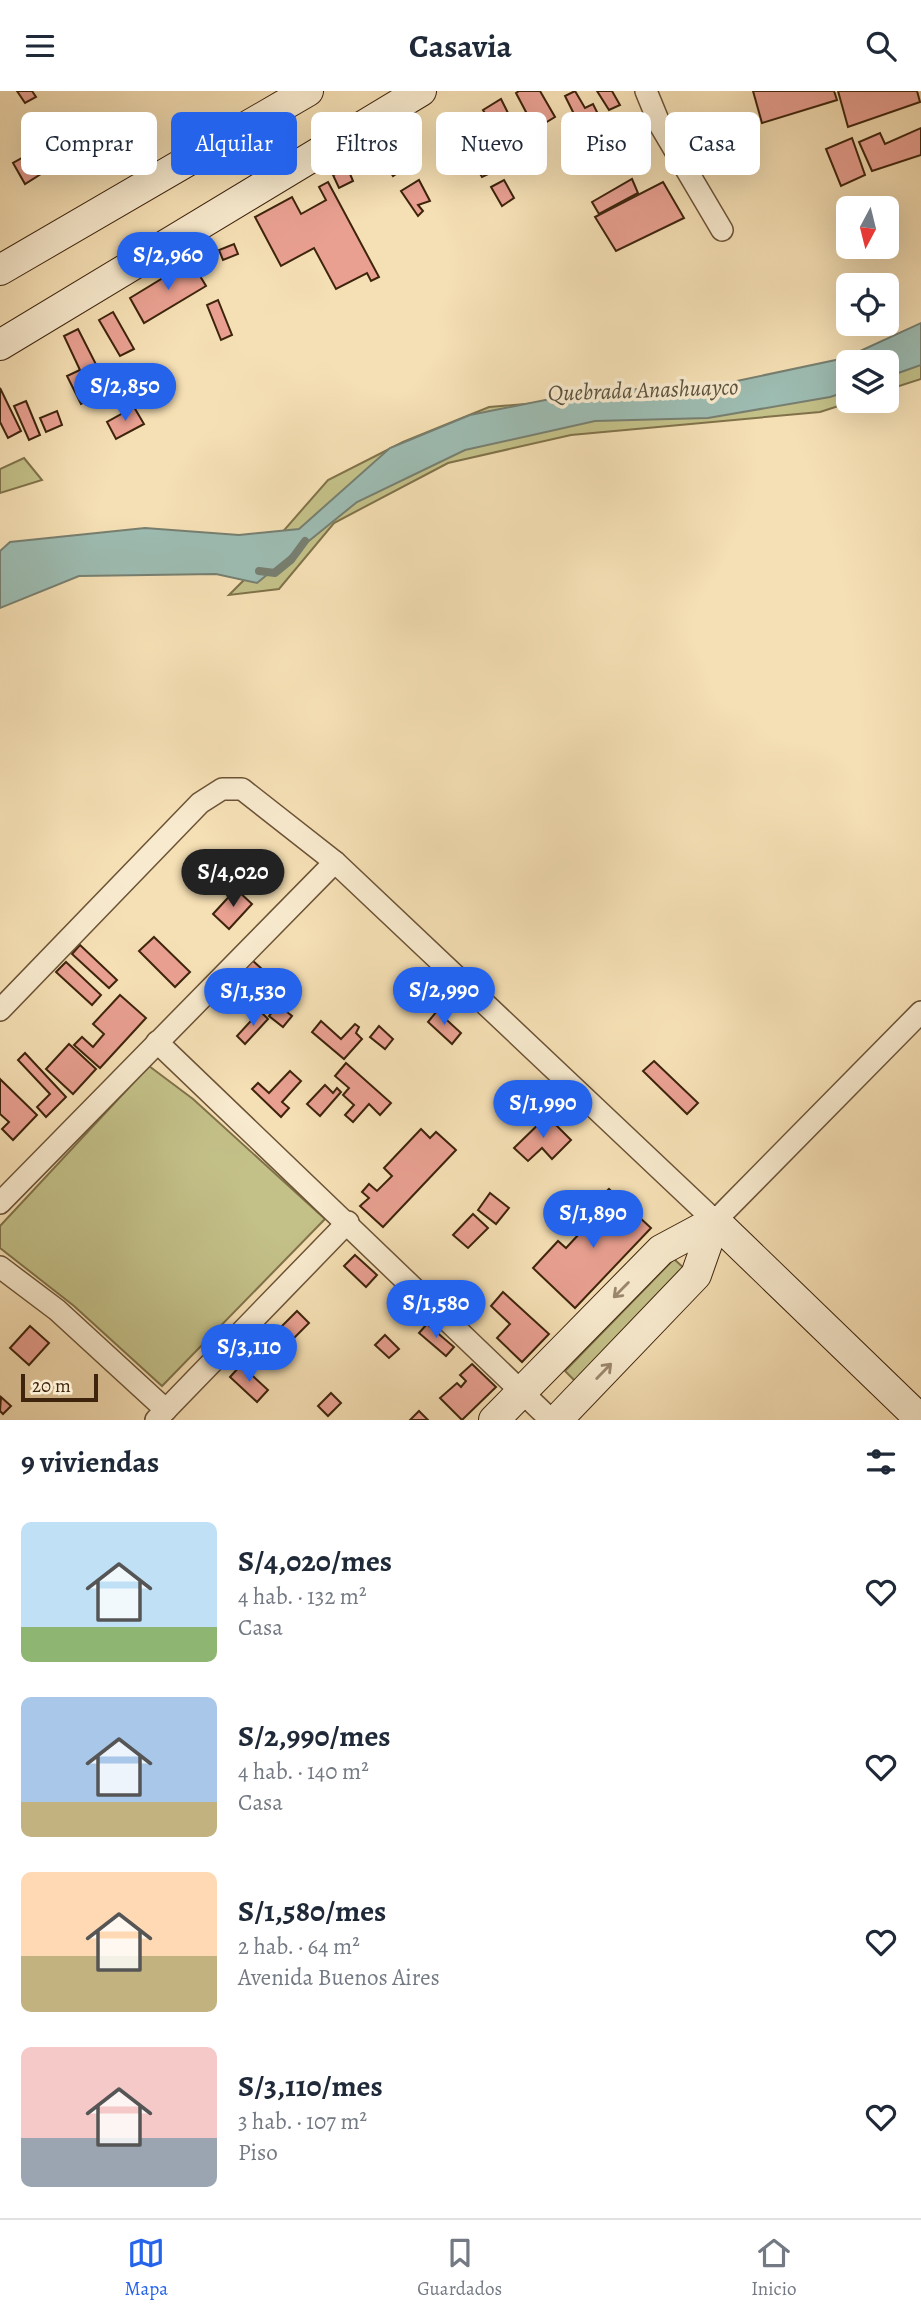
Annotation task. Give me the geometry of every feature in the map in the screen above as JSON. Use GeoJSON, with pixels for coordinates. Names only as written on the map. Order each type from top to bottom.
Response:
{"type":"FeatureCollection","features":[{"type":"Feature","properties":{"kind":"street"},"geometry":{"type":"LineString","coordinates":[[0,270],[308,91]]}},
{"type":"Feature","properties":{"kind":"street"},"geometry":{"type":"LineString","coordinates":[[0,345],[421,91]]}},
{"type":"Feature","properties":{"kind":"street"},"geometry":{"type":"LineString","coordinates":[[646,91],[660,125],[722,230]]}},
{"type":"Feature","properties":{"kind":"street"},"geometry":{"type":"LineString","coordinates":[[0,1010],[200,803],[222,789],[242,789],[335,862],[921,1420]]}},
{"type":"Feature","properties":{"kind":"street"},"geometry":{"type":"LineString","coordinates":[[0,1203],[335,862]]}},
{"type":"Feature","properties":{"kind":"street"},"geometry":{"type":"LineString","coordinates":[[494,1420],[661,1250],[715,1221],[921,1012]]}},
{"type":"Feature","properties":{"kind":"street"},"geometry":{"type":"LineString","coordinates":[[157,1042],[348,1222],[551,1420]]}},
{"type":"Feature","properties":{"kind":"street"},"geometry":{"type":"LineString","coordinates":[[557,1420],[696,1275],[715,1221]]}},
{"type":"Feature","properties":{"kind":"street"},"geometry":{"type":"LineString","coordinates":[[0,1267],[57,1310],[161,1415],[348,1222]]}},
{"type":"Feature","properties":{"kind":"shaded area"},"geometry":{"type":"Polygon","coordinates":[[[921,350],[921,379],[899,386],[899,355],[921,350]]]}},
{"type":"Feature","properties":{"kind":"shaded area"},"geometry":{"type":"Polygon","coordinates":[[[836,371],[836,407],[820,412],[571,435],[448,463],[334,523],[279,589],[229,595],[258,566],[272,544],[328,480],[403,442],[489,407],[607,397],[721,400],[836,371]]]}},
{"type":"Feature","properties":{"kind":"shaded area"},"geometry":{"type":"Polygon","coordinates":[[[24,458],[42,480],[0,493],[0,469],[24,458]]]}},
{"type":"Feature","properties":{"kind":"shaded area"},"geometry":{"type":"Polygon","coordinates":[[[149,1066],[193,1099],[325,1219],[162,1386],[74,1306],[0,1248],[0,1226],[149,1066]]]}},
{"type":"Feature","properties":{"kind":"shaded area"},"geometry":{"type":"Polygon","coordinates":[[[674,1259],[686,1270],[576,1382],[565,1371],[674,1259]]]}},
{"type":"Feature","properties":{"kind":"water"},"geometry":{"type":"Polygon","coordinates":[[[921,323],[921,365],[899,373],[899,350],[862,350],[893,336],[899,336],[899,333],[921,323]]]}},
{"type":"Feature","properties":{"kind":"water"},"geometry":{"type":"Polygon","coordinates":[[[836,360],[836,395],[830,397],[708,418],[595,421],[465,450],[357,502],[257,583],[216,574],[79,576],[0,608],[0,551],[10,542],[145,528],[239,535],[299,529],[390,448],[470,415],[590,391],[713,386],[836,360]]]}},
{"type":"Feature","properties":{"kind":"building"},"geometry":{"type":"Polygon","coordinates":[[[17,91],[32,91],[36,97],[25,103],[17,91]]]}},
{"type":"Feature","properties":{"kind":"building"},"geometry":{"type":"Polygon","coordinates":[[[540,91],[555,117],[547,122],[547,112],[526,112],[516,93],[540,91]]]}},
{"type":"Feature","properties":{"kind":"building"},"geometry":{"type":"Polygon","coordinates":[[[575,91],[585,108],[593,104],[597,112],[573,112],[565,96],[575,91]]]}},
{"type":"Feature","properties":{"kind":"building"},"geometry":{"type":"Polygon","coordinates":[[[597,91],[612,91],[620,105],[609,110],[597,91]]]}},
{"type":"Feature","properties":{"kind":"building"},"geometry":{"type":"Polygon","coordinates":[[[753,91],[834,91],[837,100],[762,123],[753,91]]]}},
{"type":"Feature","properties":{"kind":"building"},"geometry":{"type":"Polygon","coordinates":[[[838,91],[917,91],[920,102],[848,127],[838,91]]]}},
{"type":"Feature","properties":{"kind":"building"},"geometry":{"type":"Polygon","coordinates":[[[501,99],[508,112],[484,112],[483,110],[501,99]]]}},
{"type":"Feature","properties":{"kind":"building"},"geometry":{"type":"Polygon","coordinates":[[[921,128],[921,155],[872,171],[859,142],[880,133],[885,144],[921,128]]]}},
{"type":"Feature","properties":{"kind":"building"},"geometry":{"type":"Polygon","coordinates":[[[852,138],[865,175],[841,186],[826,149],[852,138]]]}},
{"type":"Feature","properties":{"kind":"building"},"geometry":{"type":"Polygon","coordinates":[[[21,158],[21,175],[39,175],[25,184],[13,163],[21,158]]]}},
{"type":"Feature","properties":{"kind":"building"},"geometry":{"type":"Polygon","coordinates":[[[333,175],[350,175],[353,181],[339,188],[333,175]]]}},
{"type":"Feature","properties":{"kind":"building"},"geometry":{"type":"Polygon","coordinates":[[[632,179],[638,193],[599,214],[592,202],[632,179]]]}},
{"type":"Feature","properties":{"kind":"building"},"geometry":{"type":"Polygon","coordinates":[[[419,180],[430,201],[418,205],[423,211],[418,216],[401,191],[419,180]]]}},
{"type":"Feature","properties":{"kind":"building"},"geometry":{"type":"Polygon","coordinates":[[[504,180],[514,198],[502,206],[491,187],[504,180]]]}},
{"type":"Feature","properties":{"kind":"building"},"geometry":{"type":"Polygon","coordinates":[[[328,182],[379,277],[371,281],[367,273],[336,289],[314,248],[281,266],[255,217],[292,197],[301,214],[326,200],[319,187],[328,182]]]}},
{"type":"Feature","properties":{"kind":"building"},"geometry":{"type":"Polygon","coordinates":[[[663,182],[684,218],[616,251],[595,217],[663,182]]]}},
{"type":"Feature","properties":{"kind":"building"},"geometry":{"type":"Polygon","coordinates":[[[234,244],[238,254],[223,260],[219,250],[234,244]]]}},
{"type":"Feature","properties":{"kind":"building"},"geometry":{"type":"Polygon","coordinates":[[[191,261],[206,286],[144,323],[130,298],[191,261]]]}},
{"type":"Feature","properties":{"kind":"building"},"geometry":{"type":"Polygon","coordinates":[[[218,300],[232,335],[221,340],[207,305],[218,300]]]}},
{"type":"Feature","properties":{"kind":"building"},"geometry":{"type":"Polygon","coordinates":[[[113,312],[134,349],[120,356],[99,320],[113,312]]]}},
{"type":"Feature","properties":{"kind":"building"},"geometry":{"type":"Polygon","coordinates":[[[78,329],[109,390],[81,404],[67,376],[80,370],[64,336],[78,329]]]}},
{"type":"Feature","properties":{"kind":"building"},"geometry":{"type":"Polygon","coordinates":[[[0,388],[21,431],[8,438],[0,422],[0,388]]]}},
{"type":"Feature","properties":{"kind":"building"},"geometry":{"type":"Polygon","coordinates":[[[26,401],[40,435],[29,440],[14,406],[26,401]]]}},
{"type":"Feature","properties":{"kind":"building"},"geometry":{"type":"Polygon","coordinates":[[[134,407],[144,424],[116,439],[107,422],[134,407]]]}},
{"type":"Feature","properties":{"kind":"building"},"geometry":{"type":"Polygon","coordinates":[[[57,411],[62,425],[46,432],[40,418],[57,411]]]}},
{"type":"Feature","properties":{"kind":"building"},"geometry":{"type":"Polygon","coordinates":[[[236,889],[252,904],[229,929],[213,914],[236,889]]]}},
{"type":"Feature","properties":{"kind":"building"},"geometry":{"type":"Polygon","coordinates":[[[154,937],[190,972],[175,987],[139,951],[154,937]]]}},
{"type":"Feature","properties":{"kind":"building"},"geometry":{"type":"Polygon","coordinates":[[[80,945],[117,980],[109,988],[72,954],[80,945]]]}},
{"type":"Feature","properties":{"kind":"building"},"geometry":{"type":"Polygon","coordinates":[[[252,960],[262,969],[254,977],[245,967],[252,960]]]}},
{"type":"Feature","properties":{"kind":"building"},"geometry":{"type":"Polygon","coordinates":[[[66,962],[101,995],[92,1005],[56,972],[66,962]]]}},
{"type":"Feature","properties":{"kind":"building"},"geometry":{"type":"Polygon","coordinates":[[[256,986],[266,994],[257,999],[250,993],[256,986]]]}},
{"type":"Feature","properties":{"kind":"building"},"geometry":{"type":"Polygon","coordinates":[[[228,988],[240,998],[229,1012],[217,1001],[228,988]]]}},
{"type":"Feature","properties":{"kind":"building"},"geometry":{"type":"Polygon","coordinates":[[[120,995],[146,1018],[100,1068],[74,1045],[82,1037],[93,1047],[104,1034],[93,1024],[120,995]]]}},
{"type":"Feature","properties":{"kind":"building"},"geometry":{"type":"Polygon","coordinates":[[[278,1005],[292,1016],[283,1027],[269,1016],[278,1005]]]}},
{"type":"Feature","properties":{"kind":"building"},"geometry":{"type":"Polygon","coordinates":[[[260,1011],[268,1019],[245,1044],[237,1036],[260,1011]]]}},
{"type":"Feature","properties":{"kind":"building"},"geometry":{"type":"Polygon","coordinates":[[[437,1011],[461,1033],[452,1044],[428,1022],[437,1011]]]}},
{"type":"Feature","properties":{"kind":"building"},"geometry":{"type":"Polygon","coordinates":[[[321,1021],[341,1039],[355,1024],[359,1027],[356,1033],[362,1039],[344,1059],[312,1032],[321,1021]]]}},
{"type":"Feature","properties":{"kind":"building"},"geometry":{"type":"Polygon","coordinates":[[[379,1026],[393,1039],[385,1049],[370,1037],[379,1026]]]}},
{"type":"Feature","properties":{"kind":"building"},"geometry":{"type":"Polygon","coordinates":[[[69,1044],[96,1069],[73,1094],[46,1069],[69,1044]]]}},
{"type":"Feature","properties":{"kind":"building"},"geometry":{"type":"Polygon","coordinates":[[[25,1053],[66,1097],[46,1117],[37,1107],[50,1094],[18,1060],[25,1053]]]}},
{"type":"Feature","properties":{"kind":"building"},"geometry":{"type":"Polygon","coordinates":[[[654,1061],[698,1103],[687,1114],[643,1071],[654,1061]]]}},
{"type":"Feature","properties":{"kind":"building"},"geometry":{"type":"Polygon","coordinates":[[[346,1063],[391,1103],[380,1115],[369,1104],[353,1122],[345,1115],[354,1105],[343,1095],[349,1088],[335,1076],[346,1063]]]}},
{"type":"Feature","properties":{"kind":"building"},"geometry":{"type":"Polygon","coordinates":[[[290,1071],[301,1081],[282,1102],[289,1108],[281,1117],[252,1089],[258,1083],[269,1093],[290,1071]]]}},
{"type":"Feature","properties":{"kind":"building"},"geometry":{"type":"Polygon","coordinates":[[[0,1079],[37,1115],[13,1140],[2,1129],[9,1122],[0,1114],[0,1079]]]}},
{"type":"Feature","properties":{"kind":"building"},"geometry":{"type":"Polygon","coordinates":[[[325,1085],[333,1093],[337,1088],[341,1092],[320,1116],[307,1104],[325,1085]]]}},
{"type":"Feature","properties":{"kind":"building"},"geometry":{"type":"Polygon","coordinates":[[[547,1116],[571,1140],[552,1159],[542,1148],[528,1161],[514,1148],[547,1116]]]}},
{"type":"Feature","properties":{"kind":"building"},"geometry":{"type":"Polygon","coordinates":[[[421,1129],[430,1138],[436,1132],[456,1150],[383,1227],[360,1206],[369,1198],[362,1192],[369,1184],[377,1191],[392,1176],[384,1168],[421,1129]]]}},
{"type":"Feature","properties":{"kind":"building"},"geometry":{"type":"Polygon","coordinates":[[[609,1189],[651,1228],[575,1308],[533,1268],[558,1241],[566,1248],[594,1218],[587,1211],[609,1189]]]}},
{"type":"Feature","properties":{"kind":"building"},"geometry":{"type":"Polygon","coordinates":[[[490,1193],[509,1208],[496,1224],[478,1210],[490,1193]]]}},
{"type":"Feature","properties":{"kind":"building"},"geometry":{"type":"Polygon","coordinates":[[[473,1214],[488,1228],[468,1248],[453,1235],[473,1214]]]}},
{"type":"Feature","properties":{"kind":"building"},"geometry":{"type":"Polygon","coordinates":[[[355,1255],[377,1275],[366,1287],[344,1266],[355,1255]]]}},
{"type":"Feature","properties":{"kind":"building"},"geometry":{"type":"Polygon","coordinates":[[[503,1292],[549,1334],[522,1362],[497,1338],[510,1324],[491,1306],[503,1292]]]}},
{"type":"Feature","properties":{"kind":"building"},"geometry":{"type":"Polygon","coordinates":[[[297,1311],[309,1323],[291,1341],[279,1329],[297,1311]]]}},
{"type":"Feature","properties":{"kind":"building"},"geometry":{"type":"Polygon","coordinates":[[[427,1324],[454,1347],[446,1356],[419,1333],[427,1324]]]}},
{"type":"Feature","properties":{"kind":"building"},"geometry":{"type":"Polygon","coordinates":[[[30,1326],[49,1343],[29,1365],[10,1348],[30,1326]]]}},
{"type":"Feature","properties":{"kind":"building"},"geometry":{"type":"Polygon","coordinates":[[[385,1335],[399,1349],[389,1358],[375,1345],[385,1335]]]}},
{"type":"Feature","properties":{"kind":"building"},"geometry":{"type":"Polygon","coordinates":[[[472,1364],[496,1387],[462,1420],[440,1398],[457,1383],[461,1387],[466,1381],[460,1375],[472,1364]]]}},
{"type":"Feature","properties":{"kind":"building"},"geometry":{"type":"Polygon","coordinates":[[[241,1365],[268,1390],[257,1402],[230,1377],[241,1365]]]}},
{"type":"Feature","properties":{"kind":"building"},"geometry":{"type":"Polygon","coordinates":[[[331,1393],[341,1403],[328,1416],[318,1406],[331,1393]]]}},
{"type":"Feature","properties":{"kind":"building"},"geometry":{"type":"Polygon","coordinates":[[[1,1397],[11,1406],[3,1414],[0,1411],[1,1397]]]}},
{"type":"Feature","properties":{"kind":"building"},"geometry":{"type":"Polygon","coordinates":[[[419,1411],[428,1420],[410,1420],[419,1411]]]}},
{"type":"Feature","properties":{"kind":"waterway","name":"Quebrada Anashuayco"},"geometry":{"type":"LineString","coordinates":[[259,571],[275,573],[291,560],[305,541]]}}]}
